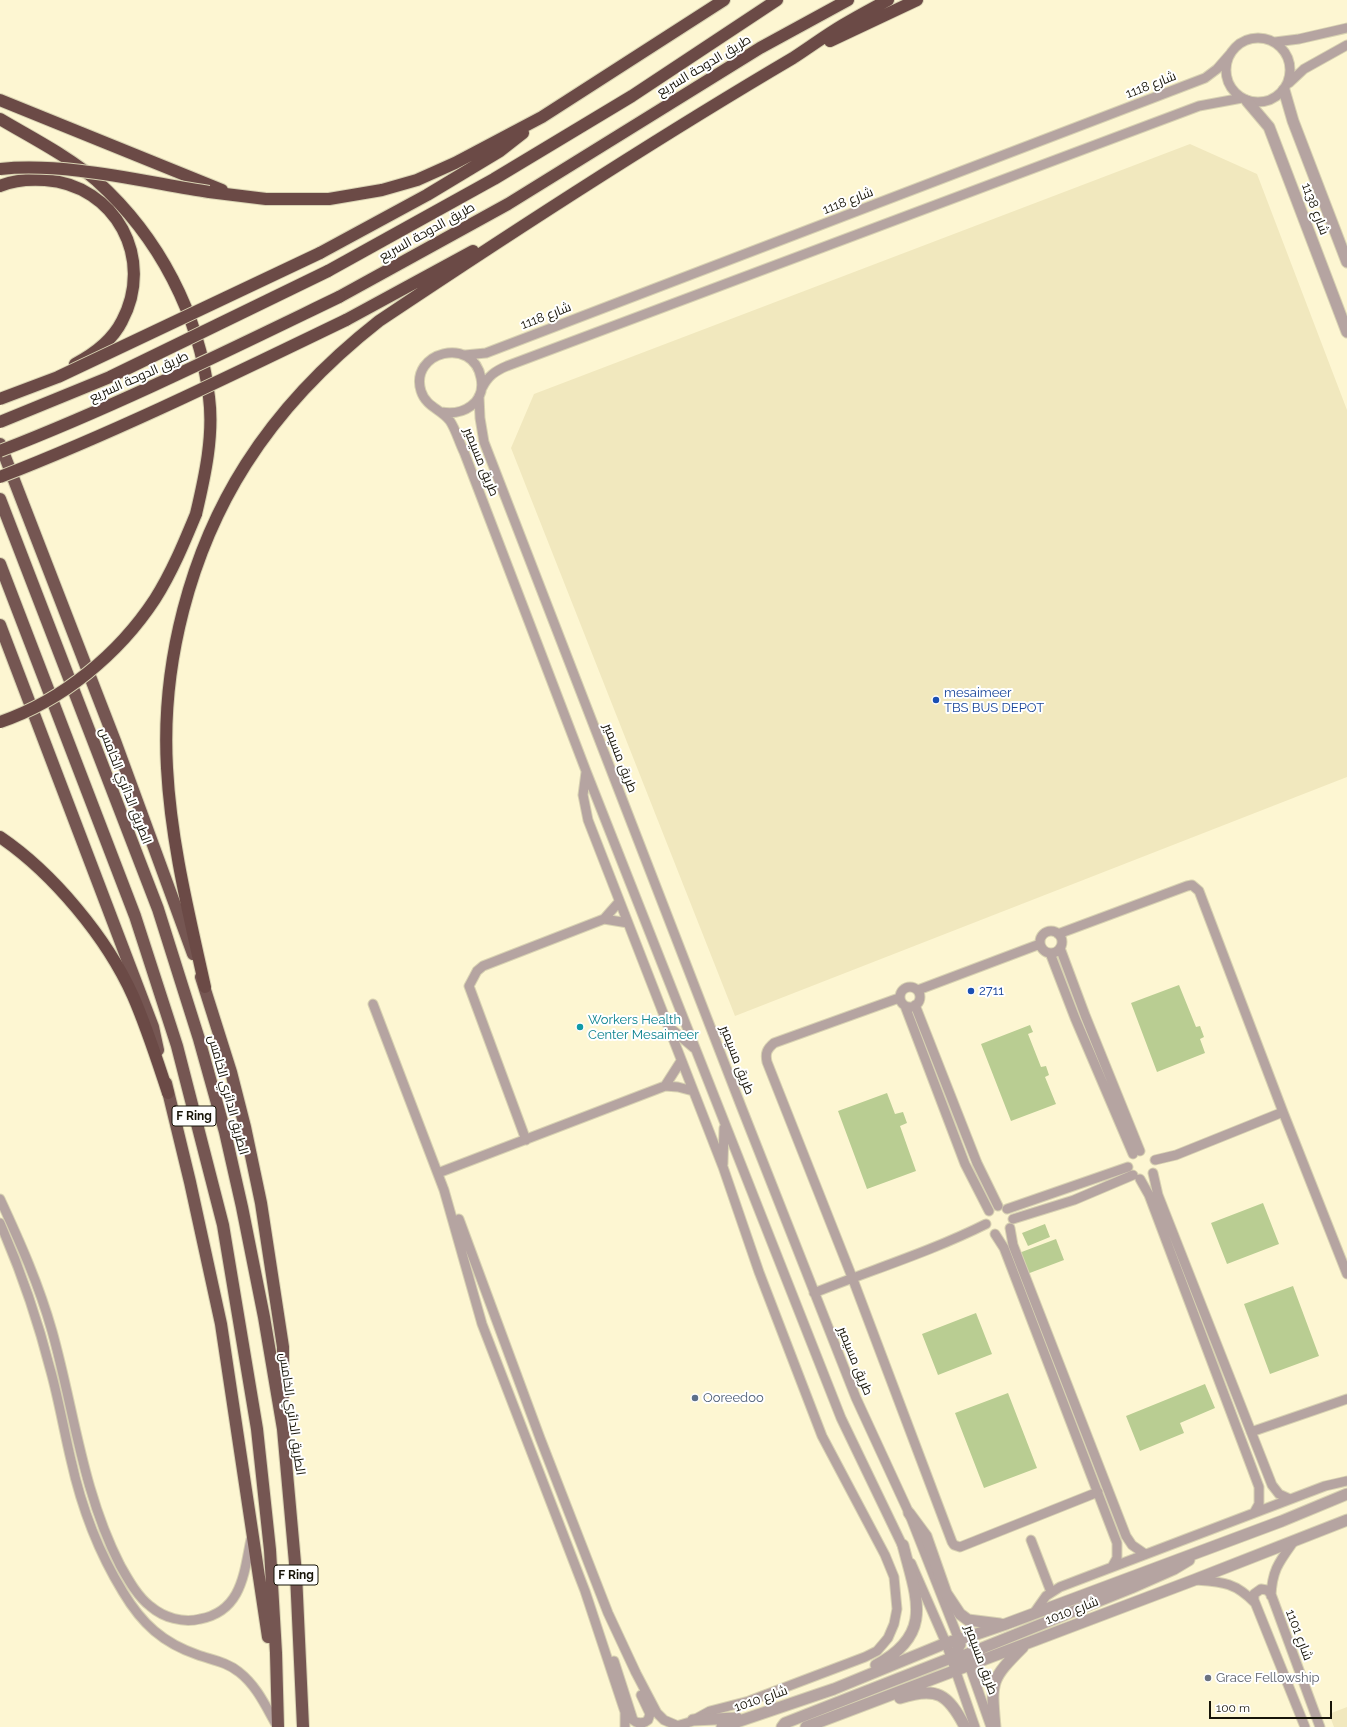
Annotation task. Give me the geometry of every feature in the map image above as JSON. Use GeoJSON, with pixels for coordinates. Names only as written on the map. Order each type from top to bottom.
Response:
{"type":"FeatureCollection","features":[{"type":"Feature","properties":{"kind":"highway"},"geometry":{"type":"LineString","coordinates":[[0,169],[31,168],[81,171],[236,196],[298,200],[353,196],[417,180],[455,163],[542,117],[724,0]]}},
{"type":"Feature","properties":{"kind":"highway","name":"طريق الدوحة السريع"},"geometry":{"type":"LineString","coordinates":[[0,422],[110,377],[328,271],[501,175],[632,96],[777,0]]}},
{"type":"Feature","properties":{"kind":"highway","name":"طريق الدوحة السريع"},"geometry":{"type":"LineString","coordinates":[[0,451],[48,432],[188,370],[338,297],[508,204],[760,48],[848,0]]}},
{"type":"Feature","properties":{"kind":"highway"},"geometry":{"type":"LineString","coordinates":[[205,987],[180,878],[169,803],[166,726],[171,671],[185,604],[198,564],[213,527],[246,464],[272,427],[301,393],[329,364],[379,321],[553,208],[608,170],[709,107],[796,56],[844,24],[888,0]]}},
{"type":"Feature","properties":{"kind":"highway"},"geometry":{"type":"LineString","coordinates":[[796,56],[917,0]]}},
{"type":"Feature","properties":{"kind":"highway"},"geometry":{"type":"LineString","coordinates":[[0,100],[236,196]]}},
{"type":"Feature","properties":{"kind":"highway"},"geometry":{"type":"LineString","coordinates":[[0,400],[58,377],[320,253],[427,195],[500,151],[542,117]]}},
{"type":"Feature","properties":{"kind":"highway"},"geometry":{"type":"LineString","coordinates":[[0,119],[60,155],[96,181],[128,213],[148,238],[168,269],[189,316],[200,350],[210,397],[208,459],[196,514],[170,574],[154,599],[129,633],[103,660],[63,691],[30,709],[0,722]]}},
{"type":"Feature","properties":{"kind":"highway"},"geometry":{"type":"LineString","coordinates":[[0,186],[14,181],[38,179],[62,182],[80,188],[106,206],[124,230],[131,249],[134,275],[134,288],[128,309],[122,322],[107,342],[96,352],[22,391]]}},
{"type":"Feature","properties":{"kind":"highway"},"geometry":{"type":"LineString","coordinates":[[0,477],[62,453],[203,390],[346,320],[553,208]]}},
{"type":"Feature","properties":{"kind":"highway"},"geometry":{"type":"LineString","coordinates":[[0,444],[118,748],[175,902],[205,987],[233,1079],[261,1203],[283,1347],[283,1428]]}},
{"type":"Feature","properties":{"kind":"highway","name":"الطريق الدائري الخامس"},"geometry":{"type":"LineString","coordinates":[[0,499],[158,909],[199,1039],[225,1132],[242,1207],[283,1428],[296,1574],[303,1725]]}},
{"type":"Feature","properties":{"kind":"highway","name":"F Ring"},"geometry":{"type":"LineString","coordinates":[[0,564],[135,916],[177,1046],[223,1225],[257,1429],[270,1550],[278,1727]]}},
{"type":"Feature","properties":{"kind":"highway"},"geometry":{"type":"LineString","coordinates":[[0,625],[153,1027],[200,1224],[221,1324],[277,1694]]}},
{"type":"Feature","properties":{"kind":"highway"},"geometry":{"type":"LineString","coordinates":[[0,837],[23,854],[84,917],[116,963],[132,995],[145,1027],[168,1093]]}},
{"type":"Feature","properties":{"kind":"highway"},"geometry":{"type":"LineString","coordinates":[[0,847],[52,883]]}},
{"type":"Feature","properties":{"kind":"street"},"geometry":{"type":"LineString","coordinates":[[1275,42],[1299,40],[1347,28]]}},
{"type":"Feature","properties":{"kind":"street"},"geometry":{"type":"LineString","coordinates":[[1245,100],[1232,89],[1228,81],[1226,71],[1227,62],[1231,53],[1237,45],[1246,40],[1256,37],[1266,38],[1275,42],[1282,48],[1288,56],[1291,74],[1286,86]]}},
{"type":"Feature","properties":{"kind":"street"},"geometry":{"type":"LineString","coordinates":[[480,392],[482,379],[479,369],[466,355],[456,352],[446,352],[436,355],[428,361],[420,380],[423,395],[432,407],[441,412],[450,414],[459,413],[470,406],[480,392],[487,378],[496,371],[507,366],[1198,106],[1245,100],[1257,103],[1268,102],[1277,97],[1304,69],[1347,45]]}},
{"type":"Feature","properties":{"kind":"street","name":"شارع 1118"},"geometry":{"type":"LineString","coordinates":[[466,355],[486,353],[1205,78],[1217,69],[1231,53]]}},
{"type":"Feature","properties":{"kind":"street","name":"شارع 1138"},"geometry":{"type":"LineString","coordinates":[[1286,86],[1293,121],[1347,262]]}},
{"type":"Feature","properties":{"kind":"street","name":"شارع 1138"},"geometry":{"type":"LineString","coordinates":[[1245,100],[1269,127],[1347,332]]}},
{"type":"Feature","properties":{"kind":"street","name":"طريق مسيمير"},"geometry":{"type":"LineString","coordinates":[[480,392],[480,418],[484,442],[814,1293],[856,1398],[909,1513],[959,1639],[991,1727]]}},
{"type":"Feature","properties":{"kind":"street","name":"طريق مسيمير"},"geometry":{"type":"LineString","coordinates":[[441,412],[450,421],[464,452],[724,1125],[841,1418],[918,1577],[946,1643],[975,1727]]}},
{"type":"Feature","properties":{"kind":"street"},"geometry":{"type":"LineString","coordinates":[[444,1190],[453,1204],[540,1438],[608,1613],[636,1673],[658,1713],[664,1720],[676,1726],[693,1720],[710,1711],[748,1701],[865,1657],[877,1651],[888,1638],[894,1624],[897,1609],[894,1577],[885,1555],[822,1436],[759,1272],[723,1167],[619,902],[586,812],[584,791],[586,771]]}},
{"type":"Feature","properties":{"kind":"street"},"geometry":{"type":"LineString","coordinates":[[1060,948],[1055,952],[1050,953],[1044,951],[1040,944],[1042,937],[1047,932],[1058,934],[1187,886],[1192,885],[1199,891],[1283,1112],[1347,1274]]}},
{"type":"Feature","properties":{"kind":"street"},"geometry":{"type":"LineString","coordinates":[[526,1140],[469,986],[477,971],[483,966],[604,919],[619,902]]}},
{"type":"Feature","properties":{"kind":"street"},"geometry":{"type":"LineString","coordinates":[[604,919],[628,923]]}},
{"type":"Feature","properties":{"kind":"street"},"geometry":{"type":"LineString","coordinates":[[1058,934],[1061,940],[1060,948],[1137,1152]]}},
{"type":"Feature","properties":{"kind":"street"},"geometry":{"type":"LineString","coordinates":[[918,990],[1040,944]]}},
{"type":"Feature","properties":{"kind":"street"},"geometry":{"type":"LineString","coordinates":[[1050,953],[1075,1018],[1137,1152]]}},
{"type":"Feature","properties":{"kind":"street"},"geometry":{"type":"LineString","coordinates":[[905,1006],[915,1005],[920,998],[918,990],[912,986],[906,987],[900,992],[899,998],[905,1006],[965,1164],[989,1211]]}},
{"type":"Feature","properties":{"kind":"street"},"geometry":{"type":"LineString","coordinates":[[899,998],[774,1043],[765,1055],[766,1062],[852,1278],[954,1545],[960,1547],[1098,1492]]}},
{"type":"Feature","properties":{"kind":"street"},"geometry":{"type":"LineString","coordinates":[[373,1004],[444,1190],[482,1324],[594,1617],[625,1712],[625,1727]]}},
{"type":"Feature","properties":{"kind":"street"},"geometry":{"type":"LineString","coordinates":[[915,1005],[977,1163],[1002,1208],[1011,1213],[1014,1245],[1126,1536],[1132,1545],[1145,1554]]}},
{"type":"Feature","properties":{"kind":"street"},"geometry":{"type":"LineString","coordinates":[[667,1025],[694,1048]]}},
{"type":"Feature","properties":{"kind":"street"},"geometry":{"type":"LineString","coordinates":[[665,1086],[681,1061]]}},
{"type":"Feature","properties":{"kind":"street"},"geometry":{"type":"LineString","coordinates":[[438,1173],[665,1086],[678,1087],[693,1091]]}},
{"type":"Feature","properties":{"kind":"street"},"geometry":{"type":"LineString","coordinates":[[1155,1160],[1176,1154],[1283,1112]]}},
{"type":"Feature","properties":{"kind":"street"},"geometry":{"type":"LineString","coordinates":[[723,1167],[724,1125]]}},
{"type":"Feature","properties":{"kind":"street"},"geometry":{"type":"LineString","coordinates":[[1137,1152],[1151,1154],[1155,1160],[1155,1169],[1153,1173],[1158,1195],[1269,1480],[1279,1494],[1290,1499]]}},
{"type":"Feature","properties":{"kind":"street"},"geometry":{"type":"LineString","coordinates":[[1137,1152],[1129,1160],[1128,1167],[1149,1196],[1257,1483],[1260,1498],[1259,1504],[1254,1513]]}},
{"type":"Feature","properties":{"kind":"street"},"geometry":{"type":"LineString","coordinates":[[989,1211],[1128,1167]]}},
{"type":"Feature","properties":{"kind":"street"},"geometry":{"type":"LineString","coordinates":[[995,1234],[1005,1233],[1012,1224],[1074,1200],[1136,1177],[1150,1176],[1153,1173]]}},
{"type":"Feature","properties":{"kind":"street"},"geometry":{"type":"LineString","coordinates":[[0,1199],[19,1239],[39,1289],[54,1340],[91,1495],[103,1528],[124,1572],[139,1595],[156,1611],[179,1620],[202,1619],[222,1610],[233,1600],[238,1592],[244,1575],[252,1536]]}},
{"type":"Feature","properties":{"kind":"street"},"geometry":{"type":"LineString","coordinates":[[989,1211],[986,1217],[986,1224],[1004,1248],[1116,1540],[1118,1553],[1112,1567]]}},
{"type":"Feature","properties":{"kind":"street"},"geometry":{"type":"LineString","coordinates":[[0,1223],[25,1284],[39,1328],[52,1372],[71,1461],[80,1491],[101,1549],[115,1577],[139,1615],[160,1636],[185,1650],[230,1666],[245,1676],[257,1690],[278,1727]]}},
{"type":"Feature","properties":{"kind":"street"},"geometry":{"type":"LineString","coordinates":[[814,1293],[958,1238],[986,1224]]}},
{"type":"Feature","properties":{"kind":"street"},"geometry":{"type":"LineString","coordinates":[[1251,1432],[1347,1399]]}},
{"type":"Feature","properties":{"kind":"street"},"geometry":{"type":"LineString","coordinates":[[1257,1483],[1264,1485],[1269,1480]]}},
{"type":"Feature","properties":{"kind":"street","name":"شارع 1010"},"geometry":{"type":"LineString","coordinates":[[1034,1613],[1041,1601],[1060,1586],[1325,1486],[1347,1481]]}},
{"type":"Feature","properties":{"kind":"street","name":"شارع 1010"},"geometry":{"type":"LineString","coordinates":[[722,1727],[834,1689],[946,1643],[1006,1624],[1282,1521],[1347,1494]]}},
{"type":"Feature","properties":{"kind":"street"},"geometry":{"type":"LineString","coordinates":[[909,1513],[926,1536],[946,1593],[960,1614],[968,1620],[976,1622],[1006,1624]]}},
{"type":"Feature","properties":{"kind":"street","name":"شارع 1010"},"geometry":{"type":"LineString","coordinates":[[810,1726],[955,1671],[967,1660],[1027,1644],[1347,1520]]}},
{"type":"Feature","properties":{"kind":"street"},"geometry":{"type":"LineString","coordinates":[[1116,1540],[1123,1539],[1126,1536]]}},
{"type":"Feature","properties":{"kind":"street"},"geometry":{"type":"LineString","coordinates":[[1031,1540],[1051,1592]]}},
{"type":"Feature","properties":{"kind":"street","name":"شارع 1101"},"geometry":{"type":"LineString","coordinates":[[1294,1541],[1279,1562],[1275,1571],[1272,1580],[1271,1596],[1320,1727]]}},
{"type":"Feature","properties":{"kind":"street"},"geometry":{"type":"LineString","coordinates":[[834,1689],[898,1652],[913,1632],[917,1616],[917,1603],[903,1545]]}},
{"type":"Feature","properties":{"kind":"street"},"geometry":{"type":"LineString","coordinates":[[967,1660],[1174,1569],[1200,1551]]}},
{"type":"Feature","properties":{"kind":"street"},"geometry":{"type":"LineString","coordinates":[[115,1577],[124,1572]]}},
{"type":"Feature","properties":{"kind":"street"},"geometry":{"type":"LineString","coordinates":[[1194,1580],[1222,1582],[1235,1586],[1245,1592],[1255,1602]]}},
{"type":"Feature","properties":{"kind":"street"},"geometry":{"type":"LineString","coordinates":[[1271,1596],[1269,1592],[1261,1589],[1254,1594],[1255,1602],[1305,1727]]}},
{"type":"Feature","properties":{"kind":"street"},"geometry":{"type":"LineString","coordinates":[[594,1617],[612,1654],[633,1720],[642,1723],[648,1720],[650,1714],[649,1710],[622,1658],[608,1613]]}},
{"type":"Feature","properties":{"kind":"street"},"geometry":{"type":"LineString","coordinates":[[782,1727],[785,1723],[951,1658],[958,1649],[959,1639]]}},
{"type":"Feature","properties":{"kind":"street"},"geometry":{"type":"LineString","coordinates":[[995,1727],[992,1694],[996,1676],[1003,1666],[1027,1644]]}},
{"type":"Feature","properties":{"kind":"street"},"geometry":{"type":"LineString","coordinates":[[810,1726],[905,1696],[934,1693],[949,1700],[965,1727]]}},
{"type":"Feature","properties":{"kind":"street"},"geometry":{"type":"LineString","coordinates":[[693,1720],[752,1717]]}},
{"type":"Feature","properties":{"kind":"shaded area"},"geometry":{"type":"Polygon","coordinates":[[[1190,144],[1257,174],[1347,410],[1347,777],[735,1016],[511,448],[534,394],[1190,144]]]}},
{"type":"Feature","properties":{"kind":"shaded area"},"geometry":{"type":"Polygon","coordinates":[[[1347,1707],[1347,1727],[1334,1727],[1329,1714],[1347,1707]]]}},
{"type":"Feature","properties":{"kind":"green space"},"geometry":{"type":"Polygon","coordinates":[[[1179,985],[1196,1027],[1200,1026],[1204,1037],[1200,1039],[1205,1053],[1157,1072],[1131,1003],[1179,985]]]}},
{"type":"Feature","properties":{"kind":"green space"},"geometry":{"type":"Polygon","coordinates":[[[1030,1025],[1033,1032],[1028,1034],[1041,1067],[1046,1066],[1049,1075],[1045,1077],[1056,1104],[1011,1121],[981,1044],[1030,1025]]]}},
{"type":"Feature","properties":{"kind":"green space"},"geometry":{"type":"Polygon","coordinates":[[[887,1093],[895,1114],[903,1112],[907,1123],[900,1126],[916,1171],[867,1189],[838,1111],[887,1093]]]}},
{"type":"Feature","properties":{"kind":"green space"},"geometry":{"type":"Polygon","coordinates":[[[1263,1203],[1279,1244],[1227,1264],[1211,1223],[1263,1203]]]}},
{"type":"Feature","properties":{"kind":"green space"},"geometry":{"type":"Polygon","coordinates":[[[1045,1224],[1050,1237],[1028,1246],[1022,1233],[1045,1224]]]}},
{"type":"Feature","properties":{"kind":"green space"},"geometry":{"type":"Polygon","coordinates":[[[1056,1239],[1064,1260],[1027,1274],[1019,1253],[1056,1239]]]}},
{"type":"Feature","properties":{"kind":"green space"},"geometry":{"type":"Polygon","coordinates":[[[1293,1286],[1319,1356],[1270,1374],[1244,1304],[1293,1286]]]}},
{"type":"Feature","properties":{"kind":"green space"},"geometry":{"type":"Polygon","coordinates":[[[976,1313],[992,1354],[938,1375],[922,1334],[976,1313]]]}},
{"type":"Feature","properties":{"kind":"green space"},"geometry":{"type":"Polygon","coordinates":[[[1205,1384],[1215,1408],[1180,1423],[1184,1433],[1140,1451],[1126,1416],[1205,1384]]]}},
{"type":"Feature","properties":{"kind":"green space"},"geometry":{"type":"Polygon","coordinates":[[[1008,1393],[1037,1468],[984,1488],[955,1413],[1008,1393]]]}},
{"type":"Feature","properties":{"kind":"place","name":"mesaimeer TBS BUS DEPOT"},"geometry":{"type":"Point","coordinates":[936,700]}},
{"type":"Feature","properties":{"kind":"place","name":"2711"},"geometry":{"type":"Point","coordinates":[971,991]}},
{"type":"Feature","properties":{"kind":"place","name":"Workers Health Center Mesaimeer"},"geometry":{"type":"Point","coordinates":[580,1027]}},
{"type":"Feature","properties":{"kind":"place","name":"Ooreedoo"},"geometry":{"type":"Point","coordinates":[695,1398]}},
{"type":"Feature","properties":{"kind":"place","name":"Grace Fellowship"},"geometry":{"type":"Point","coordinates":[1208,1678]}}]}
